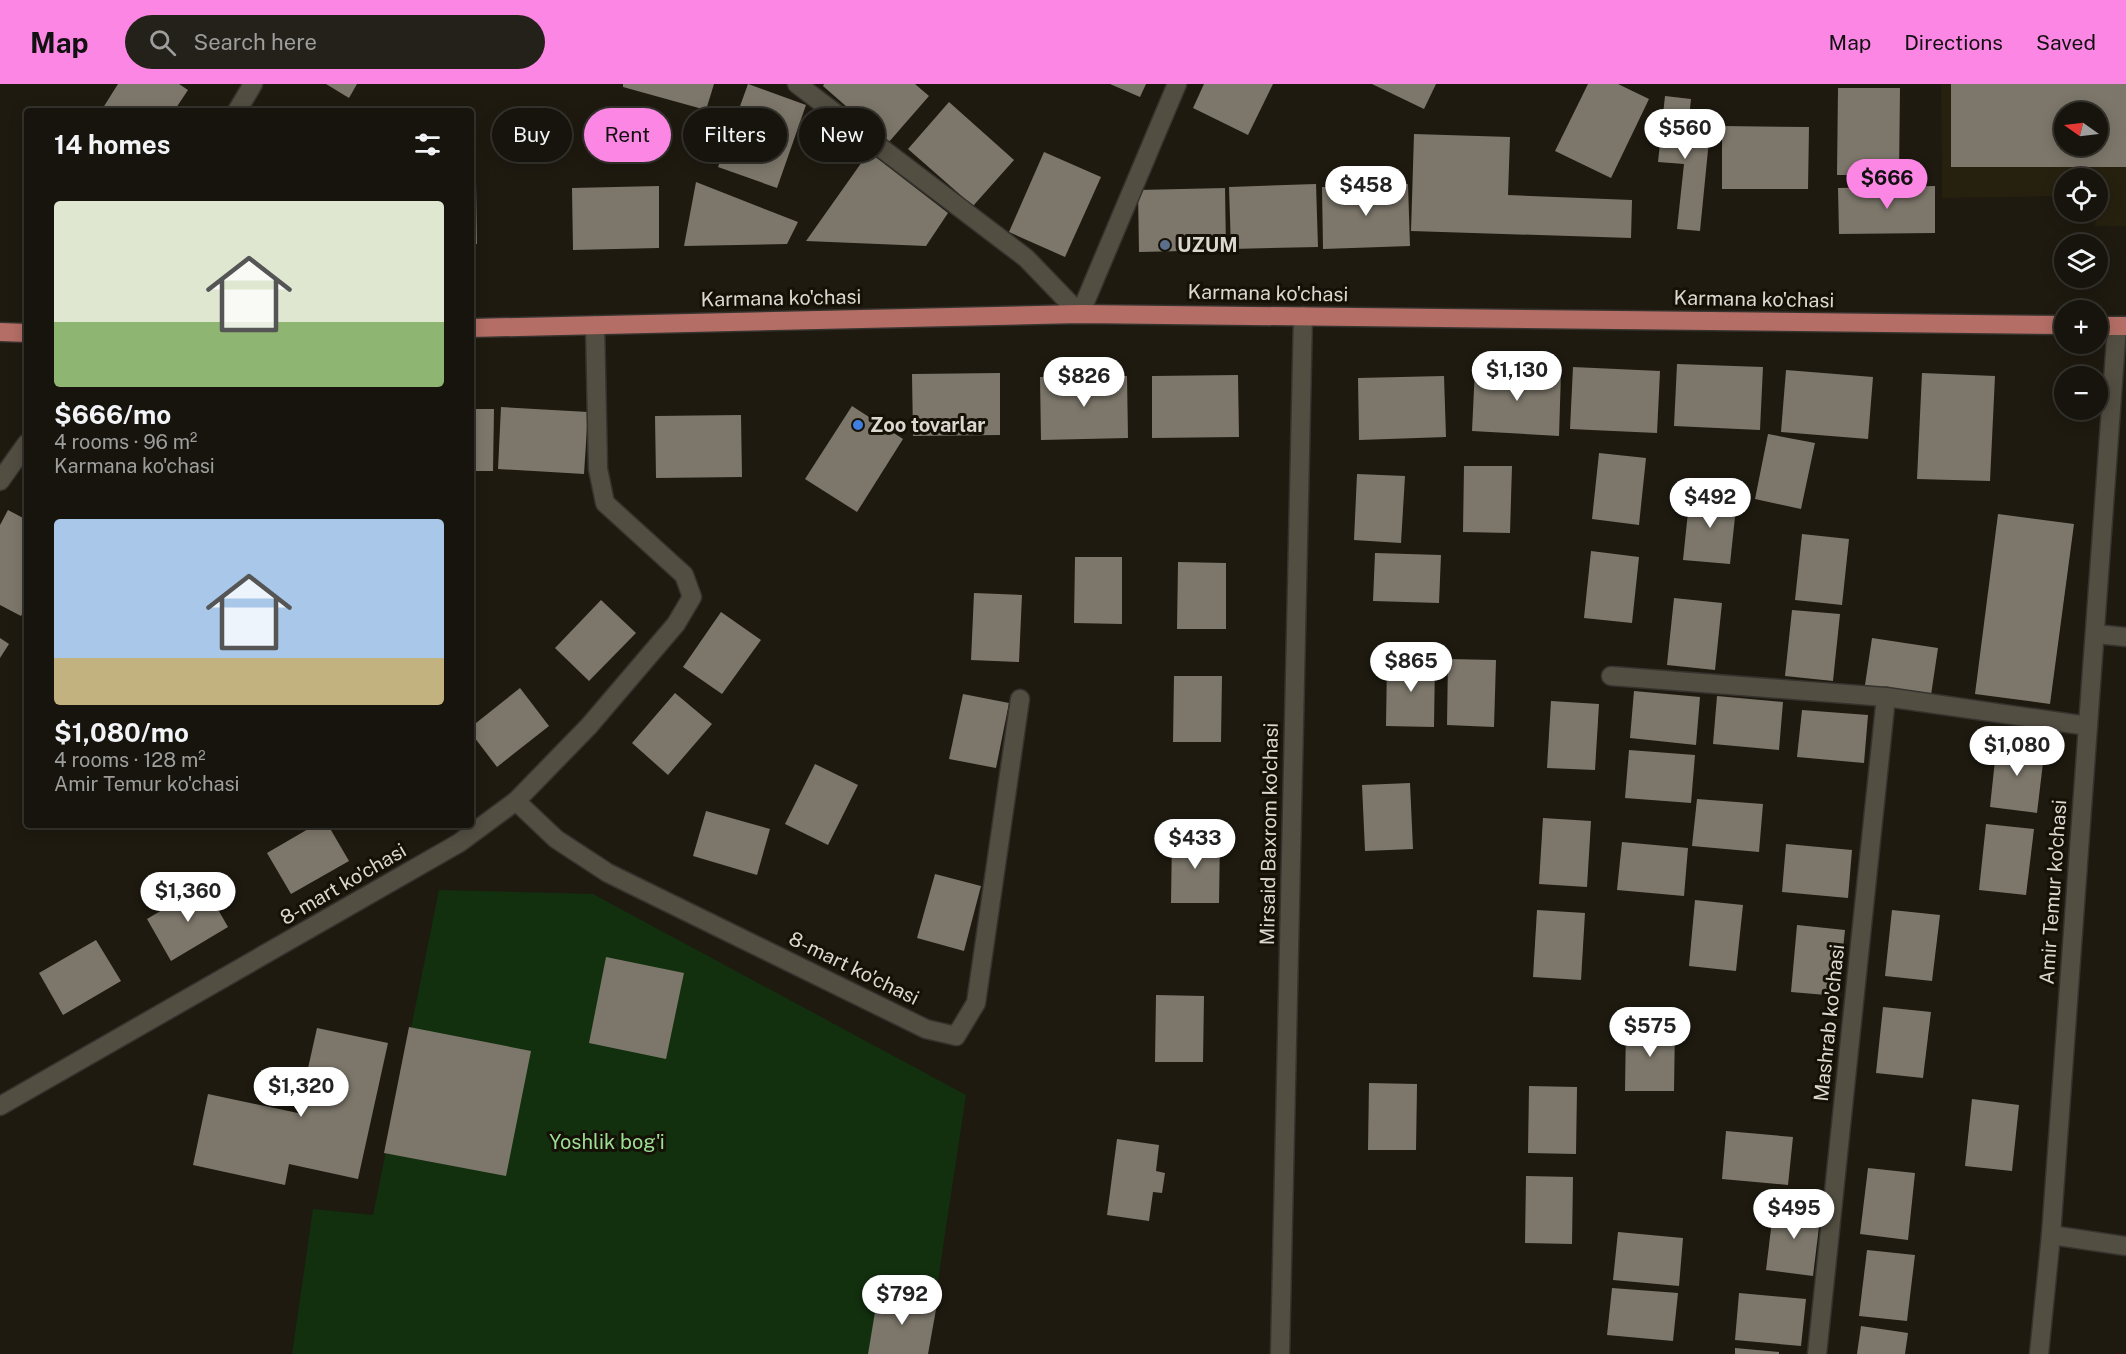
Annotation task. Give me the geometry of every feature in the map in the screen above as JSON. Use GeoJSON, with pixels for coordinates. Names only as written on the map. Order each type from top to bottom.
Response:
{"type":"FeatureCollection","features":[{"type":"Feature","properties":{"kind":"main road","name":"Karmana ko'chasi"},"geometry":{"type":"LineString","coordinates":[[474,328],[1080,314],[2054,325]]}},
{"type":"Feature","properties":{"kind":"main road"},"geometry":{"type":"LineString","coordinates":[[0,332],[24,333]]}},
{"type":"Feature","properties":{"kind":"street"},"geometry":{"type":"LineString","coordinates":[[239,108],[253,84]]}},
{"type":"Feature","properties":{"kind":"street"},"geometry":{"type":"LineString","coordinates":[[797,84],[1026,258],[1080,314],[1177,84]]}},
{"type":"Feature","properties":{"kind":"street","name":"Mirsaid Baxrom ko'chasi"},"geometry":{"type":"LineString","coordinates":[[1280,1354],[1302,316]]}},
{"type":"Feature","properties":{"kind":"street","name":"8-mart ko'chasi"},"geometry":{"type":"LineString","coordinates":[[0,1106],[459,843],[516,801],[589,726],[676,624],[692,597],[684,575],[604,503],[598,469],[595,325]]}},
{"type":"Feature","properties":{"kind":"street","name":"Amir Temur ko'chasi"},"geometry":{"type":"LineString","coordinates":[[2038,1354],[2051,1235],[2088,726],[2122,326]]}},
{"type":"Feature","properties":{"kind":"street"},"geometry":{"type":"LineString","coordinates":[[0,482],[24,447]]}},
{"type":"Feature","properties":{"kind":"street"},"geometry":{"type":"LineString","coordinates":[[2096,634],[2126,637]]}},
{"type":"Feature","properties":{"kind":"street"},"geometry":{"type":"LineString","coordinates":[[1611,676],[1886,698],[2088,726]]}},
{"type":"Feature","properties":{"kind":"street","name":"Mashrab ko'chasi"},"geometry":{"type":"LineString","coordinates":[[1817,1354],[1886,698]]}},
{"type":"Feature","properties":{"kind":"street","name":"8-mart ko'chasi"},"geometry":{"type":"LineString","coordinates":[[516,801],[556,839],[608,873],[926,1029],[956,1036],[976,1003],[1020,699]]}},
{"type":"Feature","properties":{"kind":"street"},"geometry":{"type":"LineString","coordinates":[[2051,1235],[2126,1246]]}},
{"type":"Feature","properties":{"kind":"shaded area"},"geometry":{"type":"Polygon","coordinates":[[[1941,84],[2126,84],[2126,226],[2095,226],[2095,222],[2108,222],[2108,168],[2054,168],[2054,196],[1942,198],[1941,84]]]}},
{"type":"Feature","properties":{"kind":"green space","name":"Yoshlik bog'i"},"geometry":{"type":"Polygon","coordinates":[[[439,890],[593,894],[966,1095],[927,1354],[292,1354],[313,1209],[373,1215],[439,890]]]}},
{"type":"Feature","properties":{"kind":"building"},"geometry":{"type":"Polygon","coordinates":[[[118,84],[179,84],[188,90],[176,108],[103,108],[118,84]]]}},
{"type":"Feature","properties":{"kind":"building"},"geometry":{"type":"Polygon","coordinates":[[[326,84],[357,84],[349,98],[326,84]]]}},
{"type":"Feature","properties":{"kind":"building"},"geometry":{"type":"Polygon","coordinates":[[[623,84],[714,84],[707,108],[699,108],[623,87],[623,84]]]}},
{"type":"Feature","properties":{"kind":"building"},"geometry":{"type":"Polygon","coordinates":[[[748,84],[806,105],[805,108],[799,108],[799,125],[787,159],[787,108],[739,108],[748,84]]]}},
{"type":"Feature","properties":{"kind":"building"},"geometry":{"type":"Polygon","coordinates":[[[824,84],[915,84],[929,96],[888,143],[885,140],[885,108],[848,108],[823,86],[824,84]]]}},
{"type":"Feature","properties":{"kind":"building"},"geometry":{"type":"Polygon","coordinates":[[[1110,84],[1146,84],[1140,97],[1110,84]]]}},
{"type":"Feature","properties":{"kind":"building"},"geometry":{"type":"Polygon","coordinates":[[[1204,84],[1273,84],[1248,135],[1193,108],[1204,84]]]}},
{"type":"Feature","properties":{"kind":"building"},"geometry":{"type":"Polygon","coordinates":[[[1372,84],[1436,84],[1424,109],[1372,84]]]}},
{"type":"Feature","properties":{"kind":"building"},"geometry":{"type":"Polygon","coordinates":[[[1588,84],[1618,84],[1649,99],[1611,178],[1555,151],[1588,84]]]}},
{"type":"Feature","properties":{"kind":"building"},"geometry":{"type":"Polygon","coordinates":[[[1951,84],[2126,84],[2126,167],[1951,167],[1951,84]]]}},
{"type":"Feature","properties":{"kind":"building"},"geometry":{"type":"Polygon","coordinates":[[[1838,88],[1900,88],[1899,175],[1837,175],[1838,88]]]}},
{"type":"Feature","properties":{"kind":"building"},"geometry":{"type":"Polygon","coordinates":[[[1665,96],[1691,99],[1687,138],[1709,140],[1700,231],[1677,229],[1684,164],[1658,162],[1665,96]]]}},
{"type":"Feature","properties":{"kind":"building"},"geometry":{"type":"Polygon","coordinates":[[[949,102],[1014,160],[973,206],[908,149],[949,102]]]}},
{"type":"Feature","properties":{"kind":"building"},"geometry":{"type":"Polygon","coordinates":[[[1722,126],[1809,127],[1808,189],[1722,189],[1722,126]]]}},
{"type":"Feature","properties":{"kind":"building"},"geometry":{"type":"Polygon","coordinates":[[[1414,134],[1510,137],[1508,195],[1632,200],[1631,238],[1411,231],[1414,134]]]}},
{"type":"Feature","properties":{"kind":"building"},"geometry":{"type":"Polygon","coordinates":[[[1044,152],[1101,177],[1065,257],[1009,232],[1044,152]]]}},
{"type":"Feature","properties":{"kind":"building"},"geometry":{"type":"Polygon","coordinates":[[[720,162],[786,162],[777,188],[718,167],[720,162]]]}},
{"type":"Feature","properties":{"kind":"building"},"geometry":{"type":"Polygon","coordinates":[[[862,162],[882,162],[948,213],[926,246],[806,241],[862,162]]]}},
{"type":"Feature","properties":{"kind":"building"},"geometry":{"type":"Polygon","coordinates":[[[474,182],[476,182],[477,244],[474,244],[474,182]]]}},
{"type":"Feature","properties":{"kind":"building"},"geometry":{"type":"Polygon","coordinates":[[[696,182],[798,222],[787,244],[684,246],[696,182]]]}},
{"type":"Feature","properties":{"kind":"building"},"geometry":{"type":"Polygon","coordinates":[[[1316,184],[1318,247],[1231,249],[1229,187],[1316,184]]]}},
{"type":"Feature","properties":{"kind":"building"},"geometry":{"type":"Polygon","coordinates":[[[1408,184],[1410,246],[1323,249],[1322,187],[1408,184]]]}},
{"type":"Feature","properties":{"kind":"building"},"geometry":{"type":"Polygon","coordinates":[[[659,186],[659,248],[573,250],[572,188],[659,186]]]}},
{"type":"Feature","properties":{"kind":"building"},"geometry":{"type":"Polygon","coordinates":[[[1935,186],[1935,233],[1839,234],[1838,188],[1935,186]]]}},
{"type":"Feature","properties":{"kind":"building"},"geometry":{"type":"Polygon","coordinates":[[[1225,188],[1226,250],[1139,252],[1138,190],[1225,188]]]}},
{"type":"Feature","properties":{"kind":"building"},"geometry":{"type":"Polygon","coordinates":[[[1677,364],[1763,367],[1760,430],[1674,426],[1677,364]]]}},
{"type":"Feature","properties":{"kind":"building"},"geometry":{"type":"Polygon","coordinates":[[[1573,367],[1660,371],[1657,433],[1570,429],[1573,367]]]}},
{"type":"Feature","properties":{"kind":"building"},"geometry":{"type":"Polygon","coordinates":[[[1475,369],[1561,373],[1559,436],[1472,431],[1475,369]]]}},
{"type":"Feature","properties":{"kind":"building"},"geometry":{"type":"Polygon","coordinates":[[[1786,370],[1873,377],[1868,439],[1781,432],[1786,370]]]}},
{"type":"Feature","properties":{"kind":"building"},"geometry":{"type":"Polygon","coordinates":[[[1000,373],[1000,435],[913,436],[912,374],[1000,373]]]}},
{"type":"Feature","properties":{"kind":"building"},"geometry":{"type":"Polygon","coordinates":[[[1922,373],[1995,376],[1990,481],[1917,479],[1922,373]]]}},
{"type":"Feature","properties":{"kind":"building"},"geometry":{"type":"Polygon","coordinates":[[[1238,375],[1239,437],[1152,438],[1152,376],[1238,375]]]}},
{"type":"Feature","properties":{"kind":"building"},"geometry":{"type":"Polygon","coordinates":[[[1127,376],[1128,438],[1041,440],[1040,377],[1127,376]]]}},
{"type":"Feature","properties":{"kind":"building"},"geometry":{"type":"Polygon","coordinates":[[[1444,376],[1446,437],[1359,440],[1358,378],[1444,376]]]}},
{"type":"Feature","properties":{"kind":"building"},"geometry":{"type":"Polygon","coordinates":[[[852,406],[903,439],[857,512],[805,479],[852,406]]]}},
{"type":"Feature","properties":{"kind":"building"},"geometry":{"type":"Polygon","coordinates":[[[501,407],[588,412],[584,474],[498,469],[501,407]]]}},
{"type":"Feature","properties":{"kind":"building"},"geometry":{"type":"Polygon","coordinates":[[[474,409],[494,409],[493,471],[474,471],[474,409]]]}},
{"type":"Feature","properties":{"kind":"building"},"geometry":{"type":"Polygon","coordinates":[[[741,415],[742,477],[656,478],[655,416],[741,415]]]}},
{"type":"Feature","properties":{"kind":"building"},"geometry":{"type":"Polygon","coordinates":[[[1768,434],[1815,443],[1801,509],[1755,499],[1768,434]]]}},
{"type":"Feature","properties":{"kind":"building"},"geometry":{"type":"Polygon","coordinates":[[[1599,453],[1646,458],[1639,525],[1592,519],[1599,453]]]}},
{"type":"Feature","properties":{"kind":"building"},"geometry":{"type":"Polygon","coordinates":[[[1464,466],[1512,466],[1510,533],[1463,532],[1464,466]]]}},
{"type":"Feature","properties":{"kind":"building"},"geometry":{"type":"Polygon","coordinates":[[[1357,474],[1405,476],[1401,543],[1354,540],[1357,474]]]}},
{"type":"Feature","properties":{"kind":"building"},"geometry":{"type":"Polygon","coordinates":[[[1690,493],[1737,498],[1730,564],[1683,560],[1690,493]]]}},
{"type":"Feature","properties":{"kind":"building"},"geometry":{"type":"Polygon","coordinates":[[[8,510],[24,518],[24,610],[21,616],[0,605],[0,525],[8,510]]]}},
{"type":"Feature","properties":{"kind":"building"},"geometry":{"type":"Polygon","coordinates":[[[1998,514],[2074,524],[2050,704],[1975,694],[1998,514]]]}},
{"type":"Feature","properties":{"kind":"building"},"geometry":{"type":"Polygon","coordinates":[[[1802,534],[1849,539],[1842,605],[1795,600],[1802,534]]]}},
{"type":"Feature","properties":{"kind":"building"},"geometry":{"type":"Polygon","coordinates":[[[1591,551],[1639,557],[1632,623],[1584,618],[1591,551]]]}},
{"type":"Feature","properties":{"kind":"building"},"geometry":{"type":"Polygon","coordinates":[[[1375,553],[1441,555],[1439,603],[1373,601],[1375,553]]]}},
{"type":"Feature","properties":{"kind":"building"},"geometry":{"type":"Polygon","coordinates":[[[1075,557],[1122,557],[1122,624],[1074,623],[1075,557]]]}},
{"type":"Feature","properties":{"kind":"building"},"geometry":{"type":"Polygon","coordinates":[[[1178,562],[1226,563],[1226,629],[1177,629],[1178,562]]]}},
{"type":"Feature","properties":{"kind":"building"},"geometry":{"type":"Polygon","coordinates":[[[974,593],[1022,595],[1019,662],[971,660],[974,593]]]}},
{"type":"Feature","properties":{"kind":"building"},"geometry":{"type":"Polygon","coordinates":[[[1674,598],[1722,603],[1715,670],[1667,665],[1674,598]]]}},
{"type":"Feature","properties":{"kind":"building"},"geometry":{"type":"Polygon","coordinates":[[[601,600],[636,633],[589,681],[555,648],[601,600]]]}},
{"type":"Feature","properties":{"kind":"building"},"geometry":{"type":"Polygon","coordinates":[[[1792,610],[1840,614],[1833,681],[1785,676],[1792,610]]]}},
{"type":"Feature","properties":{"kind":"building"},"geometry":{"type":"Polygon","coordinates":[[[721,612],[761,640],[722,694],[683,667],[721,612]]]}},
{"type":"Feature","properties":{"kind":"building"},"geometry":{"type":"Polygon","coordinates":[[[0,638],[9,644],[0,658],[0,638]]]}},
{"type":"Feature","properties":{"kind":"building"},"geometry":{"type":"Polygon","coordinates":[[[1872,638],[1938,648],[1931,695],[1865,685],[1872,638]]]}},
{"type":"Feature","properties":{"kind":"building"},"geometry":{"type":"Polygon","coordinates":[[[1448,659],[1496,660],[1494,727],[1447,725],[1448,659]]]}},
{"type":"Feature","properties":{"kind":"building"},"geometry":{"type":"Polygon","coordinates":[[[1387,660],[1435,660],[1434,727],[1386,726],[1387,660]]]}},
{"type":"Feature","properties":{"kind":"building"},"geometry":{"type":"Polygon","coordinates":[[[1174,676],[1222,676],[1221,742],[1173,742],[1174,676]]]}},
{"type":"Feature","properties":{"kind":"building"},"geometry":{"type":"Polygon","coordinates":[[[520,688],[549,726],[497,767],[474,737],[474,725],[520,688]]]}},
{"type":"Feature","properties":{"kind":"building"},"geometry":{"type":"Polygon","coordinates":[[[1634,691],[1700,697],[1696,745],[1630,738],[1634,691]]]}},
{"type":"Feature","properties":{"kind":"building"},"geometry":{"type":"Polygon","coordinates":[[[675,693],[712,724],[668,775],[632,743],[675,693]]]}},
{"type":"Feature","properties":{"kind":"building"},"geometry":{"type":"Polygon","coordinates":[[[963,694],[1009,703],[996,768],[949,759],[963,694]]]}},
{"type":"Feature","properties":{"kind":"building"},"geometry":{"type":"Polygon","coordinates":[[[1717,696],[1783,702],[1779,750],[1713,744],[1717,696]]]}},
{"type":"Feature","properties":{"kind":"building"},"geometry":{"type":"Polygon","coordinates":[[[1551,701],[1599,704],[1595,770],[1547,768],[1551,701]]]}},
{"type":"Feature","properties":{"kind":"building"},"geometry":{"type":"Polygon","coordinates":[[[1802,710],[1868,715],[1864,763],[1797,757],[1802,710]]]}},
{"type":"Feature","properties":{"kind":"building"},"geometry":{"type":"Polygon","coordinates":[[[1997,741],[2045,746],[2037,813],[1990,807],[1997,741]]]}},
{"type":"Feature","properties":{"kind":"building"},"geometry":{"type":"Polygon","coordinates":[[[1629,750],[1695,755],[1691,803],[1625,798],[1629,750]]]}},
{"type":"Feature","properties":{"kind":"building"},"geometry":{"type":"Polygon","coordinates":[[[815,764],[858,785],[828,845],[785,824],[815,764]]]}},
{"type":"Feature","properties":{"kind":"building"},"geometry":{"type":"Polygon","coordinates":[[[1410,783],[1413,849],[1365,851],[1362,785],[1410,783]]]}},
{"type":"Feature","properties":{"kind":"building"},"geometry":{"type":"Polygon","coordinates":[[[1697,799],[1763,804],[1759,852],[1692,846],[1697,799]]]}},
{"type":"Feature","properties":{"kind":"building"},"geometry":{"type":"Polygon","coordinates":[[[706,811],[770,829],[757,875],[693,856],[706,811]]]}},
{"type":"Feature","properties":{"kind":"building"},"geometry":{"type":"Polygon","coordinates":[[[1543,818],[1591,821],[1587,887],[1539,884],[1543,818]]]}},
{"type":"Feature","properties":{"kind":"building"},"geometry":{"type":"Polygon","coordinates":[[[1986,824],[2034,829],[2026,895],[1979,890],[1986,824]]]}},
{"type":"Feature","properties":{"kind":"building"},"geometry":{"type":"Polygon","coordinates":[[[310,828],[330,828],[349,861],[291,894],[267,853],[310,828]]]}},
{"type":"Feature","properties":{"kind":"building"},"geometry":{"type":"Polygon","coordinates":[[[1172,836],[1220,837],[1219,903],[1171,903],[1172,836]]]}},
{"type":"Feature","properties":{"kind":"building"},"geometry":{"type":"Polygon","coordinates":[[[1622,842],[1688,848],[1684,896],[1617,890],[1622,842]]]}},
{"type":"Feature","properties":{"kind":"building"},"geometry":{"type":"Polygon","coordinates":[[[1786,844],[1852,850],[1848,898],[1782,892],[1786,844]]]}},
{"type":"Feature","properties":{"kind":"building"},"geometry":{"type":"Polygon","coordinates":[[[935,874],[981,886],[964,951],[917,938],[935,874]]]}},
{"type":"Feature","properties":{"kind":"building"},"geometry":{"type":"Polygon","coordinates":[[[204,885],[228,927],[171,961],[147,919],[204,885]]]}},
{"type":"Feature","properties":{"kind":"building"},"geometry":{"type":"Polygon","coordinates":[[[1695,900],[1743,905],[1736,971],[1689,966],[1695,900]]]}},
{"type":"Feature","properties":{"kind":"building"},"geometry":{"type":"Polygon","coordinates":[[[1537,910],[1585,913],[1581,980],[1533,977],[1537,910]]]}},
{"type":"Feature","properties":{"kind":"building"},"geometry":{"type":"Polygon","coordinates":[[[1892,910],[1940,915],[1932,981],[1885,976],[1892,910]]]}},
{"type":"Feature","properties":{"kind":"building"},"geometry":{"type":"Polygon","coordinates":[[[1797,925],[1845,930],[1838,996],[1791,992],[1797,925]]]}},
{"type":"Feature","properties":{"kind":"building"},"geometry":{"type":"Polygon","coordinates":[[[96,940],[121,981],[63,1015],[39,973],[96,940]]]}},
{"type":"Feature","properties":{"kind":"building"},"geometry":{"type":"Polygon","coordinates":[[[606,957],[684,973],[666,1059],[589,1043],[606,957]]]}},
{"type":"Feature","properties":{"kind":"building"},"geometry":{"type":"Polygon","coordinates":[[[1156,995],[1204,996],[1203,1062],[1155,1062],[1156,995]]]}},
{"type":"Feature","properties":{"kind":"building"},"geometry":{"type":"Polygon","coordinates":[[[1883,1007],[1931,1012],[1923,1078],[1876,1073],[1883,1007]]]}},
{"type":"Feature","properties":{"kind":"building"},"geometry":{"type":"Polygon","coordinates":[[[1626,1024],[1675,1025],[1674,1091],[1625,1091],[1626,1024]]]}},
{"type":"Feature","properties":{"kind":"building"},"geometry":{"type":"Polygon","coordinates":[[[409,1027],[531,1051],[506,1176],[384,1153],[409,1027]]]}},
{"type":"Feature","properties":{"kind":"building"},"geometry":{"type":"Polygon","coordinates":[[[317,1028],[388,1043],[358,1179],[289,1164],[285,1185],[193,1165],[208,1094],[298,1113],[317,1028]]]}},
{"type":"Feature","properties":{"kind":"building"},"geometry":{"type":"Polygon","coordinates":[[[1369,1083],[1417,1084],[1416,1150],[1368,1150],[1369,1083]]]}},
{"type":"Feature","properties":{"kind":"building"},"geometry":{"type":"Polygon","coordinates":[[[1529,1086],[1577,1087],[1576,1154],[1528,1153],[1529,1086]]]}},
{"type":"Feature","properties":{"kind":"building"},"geometry":{"type":"Polygon","coordinates":[[[1972,1099],[2019,1105],[2012,1171],[1965,1166],[1972,1099]]]}},
{"type":"Feature","properties":{"kind":"building"},"geometry":{"type":"Polygon","coordinates":[[[1726,1131],[1793,1137],[1788,1185],[1722,1179],[1726,1131]]]}},
{"type":"Feature","properties":{"kind":"building"},"geometry":{"type":"Polygon","coordinates":[[[1117,1139],[1159,1145],[1156,1171],[1165,1173],[1162,1193],[1153,1192],[1149,1221],[1107,1215],[1117,1139]]]}},
{"type":"Feature","properties":{"kind":"building"},"geometry":{"type":"Polygon","coordinates":[[[1868,1168],[1915,1173],[1908,1240],[1860,1234],[1868,1168]]]}},
{"type":"Feature","properties":{"kind":"building"},"geometry":{"type":"Polygon","coordinates":[[[1526,1176],[1573,1177],[1572,1244],[1525,1243],[1526,1176]]]}},
{"type":"Feature","properties":{"kind":"building"},"geometry":{"type":"Polygon","coordinates":[[[1774,1204],[1821,1210],[1813,1276],[1766,1270],[1774,1204]]]}},
{"type":"Feature","properties":{"kind":"building"},"geometry":{"type":"Polygon","coordinates":[[[1618,1232],[1683,1238],[1679,1286],[1613,1280],[1618,1232]]]}},
{"type":"Feature","properties":{"kind":"building"},"geometry":{"type":"Polygon","coordinates":[[[1867,1250],[1915,1255],[1907,1321],[1859,1316],[1867,1250]]]}},
{"type":"Feature","properties":{"kind":"building"},"geometry":{"type":"Polygon","coordinates":[[[1612,1288],[1678,1293],[1673,1341],[1607,1335],[1612,1288]]]}},
{"type":"Feature","properties":{"kind":"building"},"geometry":{"type":"Polygon","coordinates":[[[1739,1293],[1806,1299],[1801,1346],[1735,1340],[1739,1293]]]}},
{"type":"Feature","properties":{"kind":"building"},"geometry":{"type":"Polygon","coordinates":[[[878,1294],[937,1304],[928,1354],[868,1354],[878,1294]]]}},
{"type":"Feature","properties":{"kind":"building"},"geometry":{"type":"Polygon","coordinates":[[[1861,1326],[1908,1333],[1905,1354],[1857,1354],[1861,1326]]]}},
{"type":"Feature","properties":{"kind":"building"},"geometry":{"type":"Polygon","coordinates":[[[1735,1348],[1779,1352],[1779,1354],[1735,1354],[1735,1348]]]}},
{"type":"Feature","properties":{"kind":"place","name":"UZUM"},"geometry":{"type":"Point","coordinates":[1165,245]}},
{"type":"Feature","properties":{"kind":"place","name":"Zoo tovarlar"},"geometry":{"type":"Point","coordinates":[858,425]}}]}
